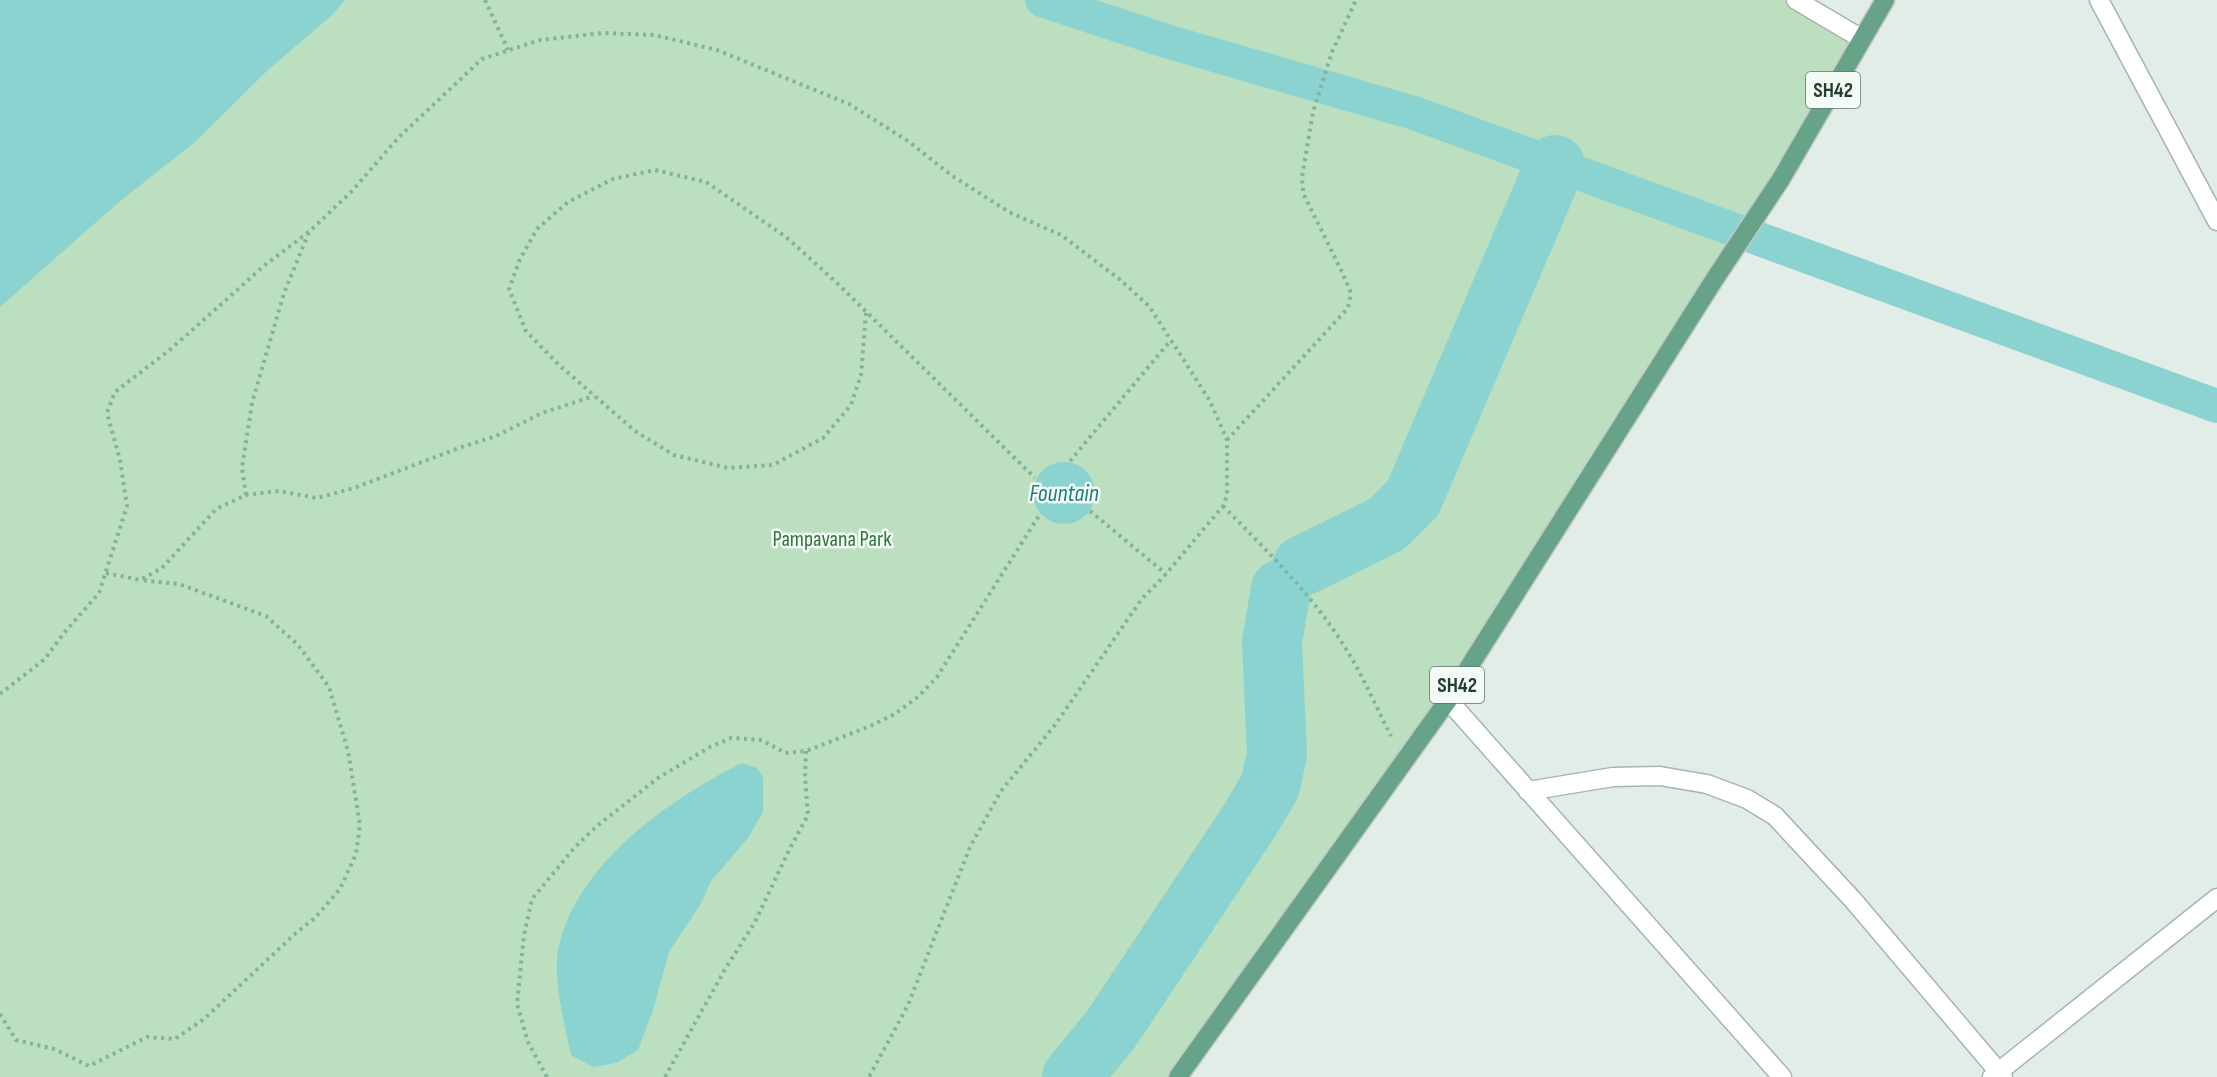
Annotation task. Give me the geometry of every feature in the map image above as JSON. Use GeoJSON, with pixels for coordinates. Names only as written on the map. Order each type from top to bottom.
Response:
{"type":"FeatureCollection","features":[{"type":"Feature","properties":{"kind":"main road","name":"SH42"},"geometry":{"type":"LineString","coordinates":[[1178,1077],[1448,700],[1714,280],[1781,179],[1885,0]]}},
{"type":"Feature","properties":{"kind":"street"},"geometry":{"type":"LineString","coordinates":[[1796,0],[1863,39]]}},
{"type":"Feature","properties":{"kind":"street"},"geometry":{"type":"LineString","coordinates":[[2099,0],[2217,221]]}},
{"type":"Feature","properties":{"kind":"street"},"geometry":{"type":"LineString","coordinates":[[1448,700],[1782,1077]]}},
{"type":"Feature","properties":{"kind":"street"},"geometry":{"type":"LineString","coordinates":[[1528,791],[1613,777],[1660,776],[1707,784],[1747,799],[1775,816],[1853,900],[1998,1075],[2217,898]]}},
{"type":"Feature","properties":{"kind":"path"},"geometry":{"type":"LineString","coordinates":[[484,0],[508,50]]}},
{"type":"Feature","properties":{"kind":"path"},"geometry":{"type":"LineString","coordinates":[[1227,440],[1348,308],[1351,293],[1303,194],[1302,177],[1313,112],[1332,52],[1356,0]]}},
{"type":"Feature","properties":{"kind":"path"},"geometry":{"type":"LineString","coordinates":[[0,694],[45,659],[99,593],[127,506],[120,460],[107,413],[114,392],[172,348],[265,265],[310,231],[352,191],[398,138],[482,59],[540,40],[603,33],[654,35],[717,50],[849,104],[908,141],[951,175],[1009,212],[1061,235],[1118,278],[1149,306],[1210,401],[1227,440],[1227,495],[1223,506],[1141,600],[1055,725],[1001,791],[970,847],[908,1005],[869,1077]]}},
{"type":"Feature","properties":{"kind":"path"},"geometry":{"type":"LineString","coordinates":[[866,313],[861,375],[851,405],[823,438],[773,465],[728,468],[674,455],[635,431],[558,364],[526,331],[509,289],[520,259],[537,229],[568,202],[613,179],[655,170],[706,182],[786,237],[866,313],[1035,478]]}},
{"type":"Feature","properties":{"kind":"path"},"geometry":{"type":"LineString","coordinates":[[246,495],[242,468],[252,403],[284,293],[310,231]]}},
{"type":"Feature","properties":{"kind":"path"},"geometry":{"type":"LineString","coordinates":[[1070,461],[1171,340]]}},
{"type":"Feature","properties":{"kind":"path"},"geometry":{"type":"LineString","coordinates":[[140,580],[162,568],[216,509],[246,495],[279,491],[317,498],[354,488],[496,436],[542,412],[594,395]]}},
{"type":"Feature","properties":{"kind":"path"},"geometry":{"type":"LineString","coordinates":[[1223,506],[1288,572],[1327,620],[1349,654],[1404,761]]}},
{"type":"Feature","properties":{"kind":"path"},"geometry":{"type":"LineString","coordinates":[[1090,511],[1166,574]]}},
{"type":"Feature","properties":{"kind":"path"},"geometry":{"type":"LineString","coordinates":[[547,1077],[528,1042],[517,1004],[524,935],[532,899],[554,871],[597,826],[631,798],[658,778],[710,747],[731,738],[762,740],[785,753],[807,752],[868,728],[895,714],[919,696],[937,677],[1040,514]]}},
{"type":"Feature","properties":{"kind":"path"},"geometry":{"type":"LineString","coordinates":[[0,1014],[16,1040],[54,1049],[89,1066],[147,1037],[175,1039],[204,1019],[315,918],[340,890],[356,854],[360,825],[348,751],[329,687],[298,645],[266,616],[179,584],[140,580],[106,573]]}},
{"type":"Feature","properties":{"kind":"path"},"geometry":{"type":"LineString","coordinates":[[665,1077],[724,971],[755,922],[808,815],[805,776],[807,752]]}},
{"type":"Feature","properties":{"kind":"green space","name":"Pampavana Park"},"geometry":{"type":"Polygon","coordinates":[[[0,0],[1796,0],[1862,39],[1448,700],[1178,1077],[0,1077],[0,0]]]}},
{"type":"Feature","properties":{"kind":"water"},"geometry":{"type":"Polygon","coordinates":[[[0,0],[345,0],[331,16],[269,69],[195,142],[119,202],[0,307],[0,0]]]}},
{"type":"Feature","properties":{"kind":"water","name":"Fountain"},"geometry":{"type":"Polygon","coordinates":[[[1064,462],[1076,464],[1086,471],[1093,481],[1095,493],[1093,505],[1086,515],[1076,522],[1064,524],[1052,522],[1042,515],[1035,505],[1033,493],[1035,481],[1042,471],[1052,464],[1064,462]]]}},
{"type":"Feature","properties":{"kind":"water"},"geometry":{"type":"Polygon","coordinates":[[[742,763],[757,768],[763,777],[763,812],[748,838],[711,881],[700,905],[669,952],[653,1010],[638,1050],[616,1063],[593,1067],[571,1055],[560,1003],[557,974],[558,950],[568,919],[584,890],[629,838],[685,796],[742,763]]]}},
{"type":"Feature","properties":{"kind":"waterway"},"geometry":{"type":"LineString","coordinates":[[1042,0],[1166,41],[1414,113],[2217,406]]}},
{"type":"Feature","properties":{"kind":"waterway"},"geometry":{"type":"LineString","coordinates":[[1302,566],[1387,524],[1413,498],[1555,165]]}},
{"type":"Feature","properties":{"kind":"waterway"},"geometry":{"type":"LineString","coordinates":[[1072,1077],[1111,1029],[1250,820],[1270,786],[1277,754],[1272,642],[1281,589]]}}]}
